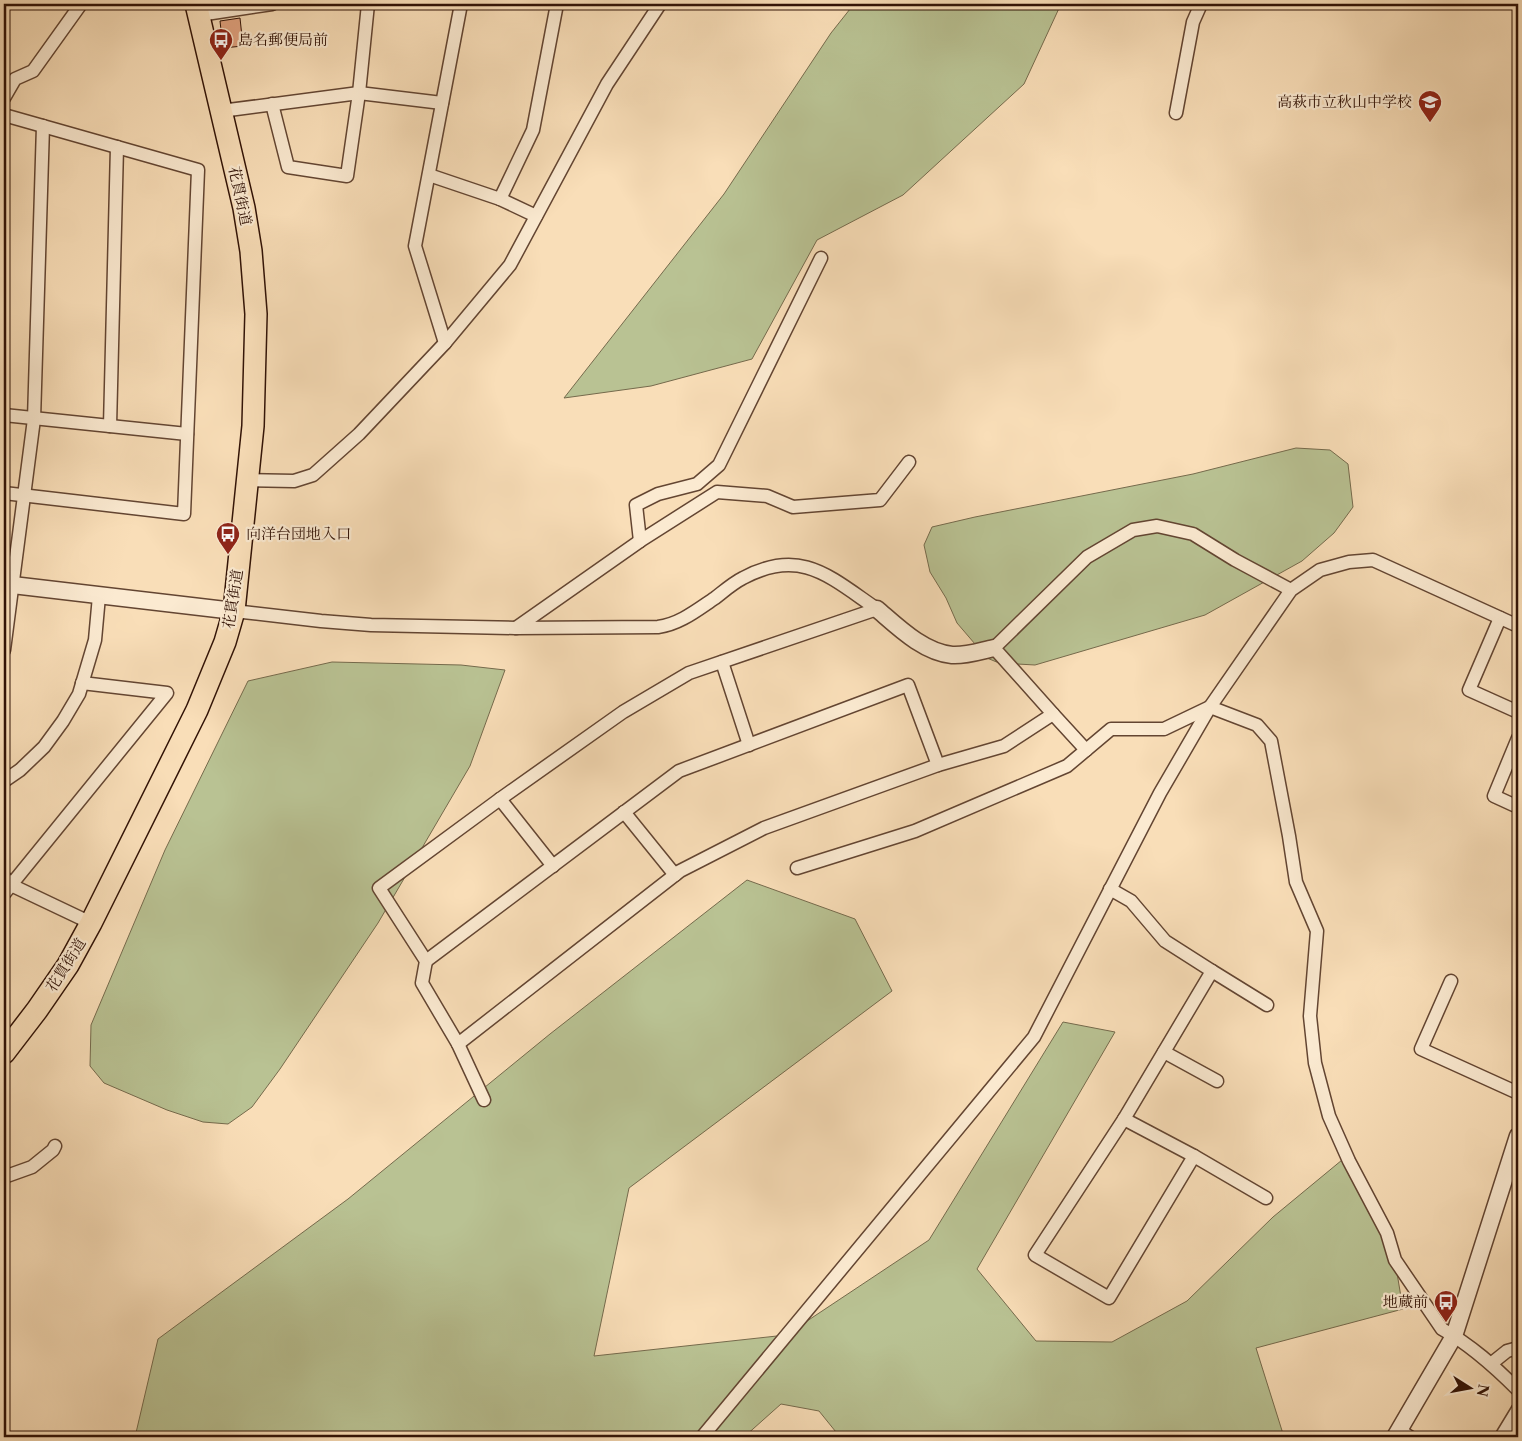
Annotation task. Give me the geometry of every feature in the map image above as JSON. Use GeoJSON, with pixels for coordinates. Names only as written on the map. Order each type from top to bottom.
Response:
{"type":"FeatureCollection","features":[{"type":"Feature","properties":{"kind":"highway","name":"花貫街道"},"geometry":{"type":"LineString","coordinates":[[4,1052],[37,1010],[68,965],[91,923],[197,710],[218,660],[234,611],[248,480],[256,361],[256,314],[244,208],[197,9]]}},
{"type":"Feature","properties":{"kind":"street"},"geometry":{"type":"LineString","coordinates":[[4,98],[9,77],[33,71],[81,4]]}},
{"type":"Feature","properties":{"kind":"street"},"geometry":{"type":"LineString","coordinates":[[197,9],[272,4]]}},
{"type":"Feature","properties":{"kind":"street"},"geometry":{"type":"LineString","coordinates":[[272,104],[288,167],[348,176],[368,4]]}},
{"type":"Feature","properties":{"kind":"street"},"geometry":{"type":"LineString","coordinates":[[445,343],[415,246],[461,4]]}},
{"type":"Feature","properties":{"kind":"street"},"geometry":{"type":"LineString","coordinates":[[500,199],[533,130],[557,4]]}},
{"type":"Feature","properties":{"kind":"street"},"geometry":{"type":"LineString","coordinates":[[248,480],[294,481],[313,475],[359,434],[445,343],[510,265],[607,84],[660,4]]}},
{"type":"Feature","properties":{"kind":"street"},"geometry":{"type":"LineString","coordinates":[[1176,114],[1193,22],[1201,4]]}},
{"type":"Feature","properties":{"kind":"street"},"geometry":{"type":"LineString","coordinates":[[221,111],[359,93],[442,103]]}},
{"type":"Feature","properties":{"kind":"street"},"geometry":{"type":"LineString","coordinates":[[4,115],[198,170],[184,514],[4,493]]}},
{"type":"Feature","properties":{"kind":"street"},"geometry":{"type":"LineString","coordinates":[[4,650],[8,585],[24,496],[34,419],[42,126]]}},
{"type":"Feature","properties":{"kind":"street"},"geometry":{"type":"LineString","coordinates":[[110,426],[117,147]]}},
{"type":"Feature","properties":{"kind":"street"},"geometry":{"type":"LineString","coordinates":[[428,176],[500,199],[536,216]]}},
{"type":"Feature","properties":{"kind":"street"},"geometry":{"type":"LineString","coordinates":[[640,540],[636,505],[658,494],[697,484],[719,465],[821,258]]}},
{"type":"Feature","properties":{"kind":"street"},"geometry":{"type":"LineString","coordinates":[[4,415],[187,434]]}},
{"type":"Feature","properties":{"kind":"street"},"geometry":{"type":"LineString","coordinates":[[516,628],[640,540],[717,492],[767,496],[793,507],[880,500],[909,462]]}},
{"type":"Feature","properties":{"kind":"street"},"geometry":{"type":"LineString","coordinates":[[8,585],[371,625],[644,628],[672,625],[693,614],[742,578],[763,569],[783,564],[807,566],[827,575],[876,609],[919,643],[938,652],[952,655],[994,648],[1086,557],[1133,530],[1157,526],[1193,534],[1235,560],[1291,590]]}},
{"type":"Feature","properties":{"kind":"street"},"geometry":{"type":"LineString","coordinates":[[702,1437],[1034,1037],[1160,793],[1210,707],[1291,590],[1320,570],[1348,562],[1373,560],[1518,626]]}},
{"type":"Feature","properties":{"kind":"street"},"geometry":{"type":"LineString","coordinates":[[4,781],[20,770],[44,747],[79,694],[95,640],[99,596]]}},
{"type":"Feature","properties":{"kind":"street"},"geometry":{"type":"LineString","coordinates":[[426,962],[379,888],[500,798],[623,712],[689,673],[876,609]]}},
{"type":"Feature","properties":{"kind":"street"},"geometry":{"type":"LineString","coordinates":[[1500,618],[1469,690],[1518,712]]}},
{"type":"Feature","properties":{"kind":"street"},"geometry":{"type":"LineString","coordinates":[[994,648],[1086,750]]}},
{"type":"Feature","properties":{"kind":"street"},"geometry":{"type":"LineString","coordinates":[[722,662],[749,745]]}},
{"type":"Feature","properties":{"kind":"street"},"geometry":{"type":"LineString","coordinates":[[82,683],[167,693],[6,885],[91,923]]}},
{"type":"Feature","properties":{"kind":"street"},"geometry":{"type":"LineString","coordinates":[[484,1100],[458,1044],[422,983],[426,962],[679,771],[908,685],[938,765]]}},
{"type":"Feature","properties":{"kind":"street"},"geometry":{"type":"LineString","coordinates":[[797,868],[915,831],[1067,766],[1111,729],[1164,730],[1210,707],[1257,725],[1271,740],[1290,836],[1296,882],[1317,931],[1310,1016],[1316,1063],[1329,1116],[1349,1161],[1387,1233],[1395,1260],[1442,1329],[1492,1363],[1518,1390]]}},
{"type":"Feature","properties":{"kind":"street"},"geometry":{"type":"LineString","coordinates":[[458,1044],[675,875],[764,828],[938,765],[1004,746],[1052,714]]}},
{"type":"Feature","properties":{"kind":"street"},"geometry":{"type":"LineString","coordinates":[[1518,738],[1494,796],[1518,807]]}},
{"type":"Feature","properties":{"kind":"street"},"geometry":{"type":"LineString","coordinates":[[500,798],[553,866]]}},
{"type":"Feature","properties":{"kind":"street"},"geometry":{"type":"LineString","coordinates":[[624,812],[675,875]]}},
{"type":"Feature","properties":{"kind":"street"},"geometry":{"type":"LineString","coordinates":[[1110,889],[1132,901],[1166,941],[1267,1005]]}},
{"type":"Feature","properties":{"kind":"street"},"geometry":{"type":"LineString","coordinates":[[1194,1156],[1110,1298],[1035,1255],[1124,1119],[1212,971]]}},
{"type":"Feature","properties":{"kind":"street"},"geometry":{"type":"LineString","coordinates":[[1451,981],[1421,1049],[1518,1093]]}},
{"type":"Feature","properties":{"kind":"street"},"geometry":{"type":"LineString","coordinates":[[1164,1052],[1218,1082]]}},
{"type":"Feature","properties":{"kind":"street"},"geometry":{"type":"LineString","coordinates":[[1124,1119],[1194,1156],[1266,1198]]}},
{"type":"Feature","properties":{"kind":"street"},"geometry":{"type":"LineString","coordinates":[[1401,1435],[1454,1336],[1515,1158],[1518,1136]]}},
{"type":"Feature","properties":{"kind":"street"},"geometry":{"type":"LineString","coordinates":[[4,1177],[32,1167],[53,1150],[55,1146]]}},
{"type":"Feature","properties":{"kind":"street"},"geometry":{"type":"LineString","coordinates":[[1492,1363],[1506,1351],[1518,1348]]}},
{"type":"Feature","properties":{"kind":"street"},"geometry":{"type":"LineString","coordinates":[[1501,1437],[1518,1409]]}},
{"type":"Feature","properties":{"kind":"green space"},"geometry":{"type":"Polygon","coordinates":[[[854,4],[1061,4],[1024,84],[903,195],[817,240],[752,359],[651,386],[564,398],[724,194],[831,33],[854,4]]]}},
{"type":"Feature","properties":{"kind":"green space"},"geometry":{"type":"Polygon","coordinates":[[[1296,448],[1330,450],[1348,464],[1353,507],[1334,533],[1302,561],[1205,615],[1035,665],[999,663],[987,658],[957,623],[946,598],[930,572],[924,545],[932,527],[1193,474],[1296,448]]]}},
{"type":"Feature","properties":{"kind":"green space"},"geometry":{"type":"Polygon","coordinates":[[[332,662],[461,665],[505,670],[470,766],[378,923],[280,1069],[252,1107],[228,1124],[203,1122],[167,1110],[104,1083],[90,1066],[91,1025],[165,850],[248,681],[332,662]]]}},
{"type":"Feature","properties":{"kind":"green space"},"geometry":{"type":"Polygon","coordinates":[[[747,880],[855,919],[892,991],[629,1188],[594,1356],[786,1335],[929,1240],[1063,1022],[1115,1032],[977,1269],[1036,1341],[1112,1342],[1187,1301],[1273,1217],[1342,1160],[1392,1243],[1403,1309],[1256,1348],[1284,1437],[840,1437],[819,1411],[781,1404],[744,1437],[135,1437],[158,1339],[348,1199],[550,1034],[747,880]]]}},
{"type":"Feature","properties":{"kind":"building"},"geometry":{"type":"Polygon","coordinates":[[[240,18],[243,46],[223,48],[220,21],[240,18]]]}},
{"type":"Feature","properties":{"kind":"place","name":"島名郵便局前"},"geometry":{"type":"Point","coordinates":[221,61]}},
{"type":"Feature","properties":{"kind":"place","name":"高萩市立秋山中学校"},"geometry":{"type":"Point","coordinates":[1430,123]}},
{"type":"Feature","properties":{"kind":"place","name":"向洋台団地入口"},"geometry":{"type":"Point","coordinates":[228,555]}},
{"type":"Feature","properties":{"kind":"place","name":"地蔵前"},"geometry":{"type":"Point","coordinates":[1446,1323]}}]}
